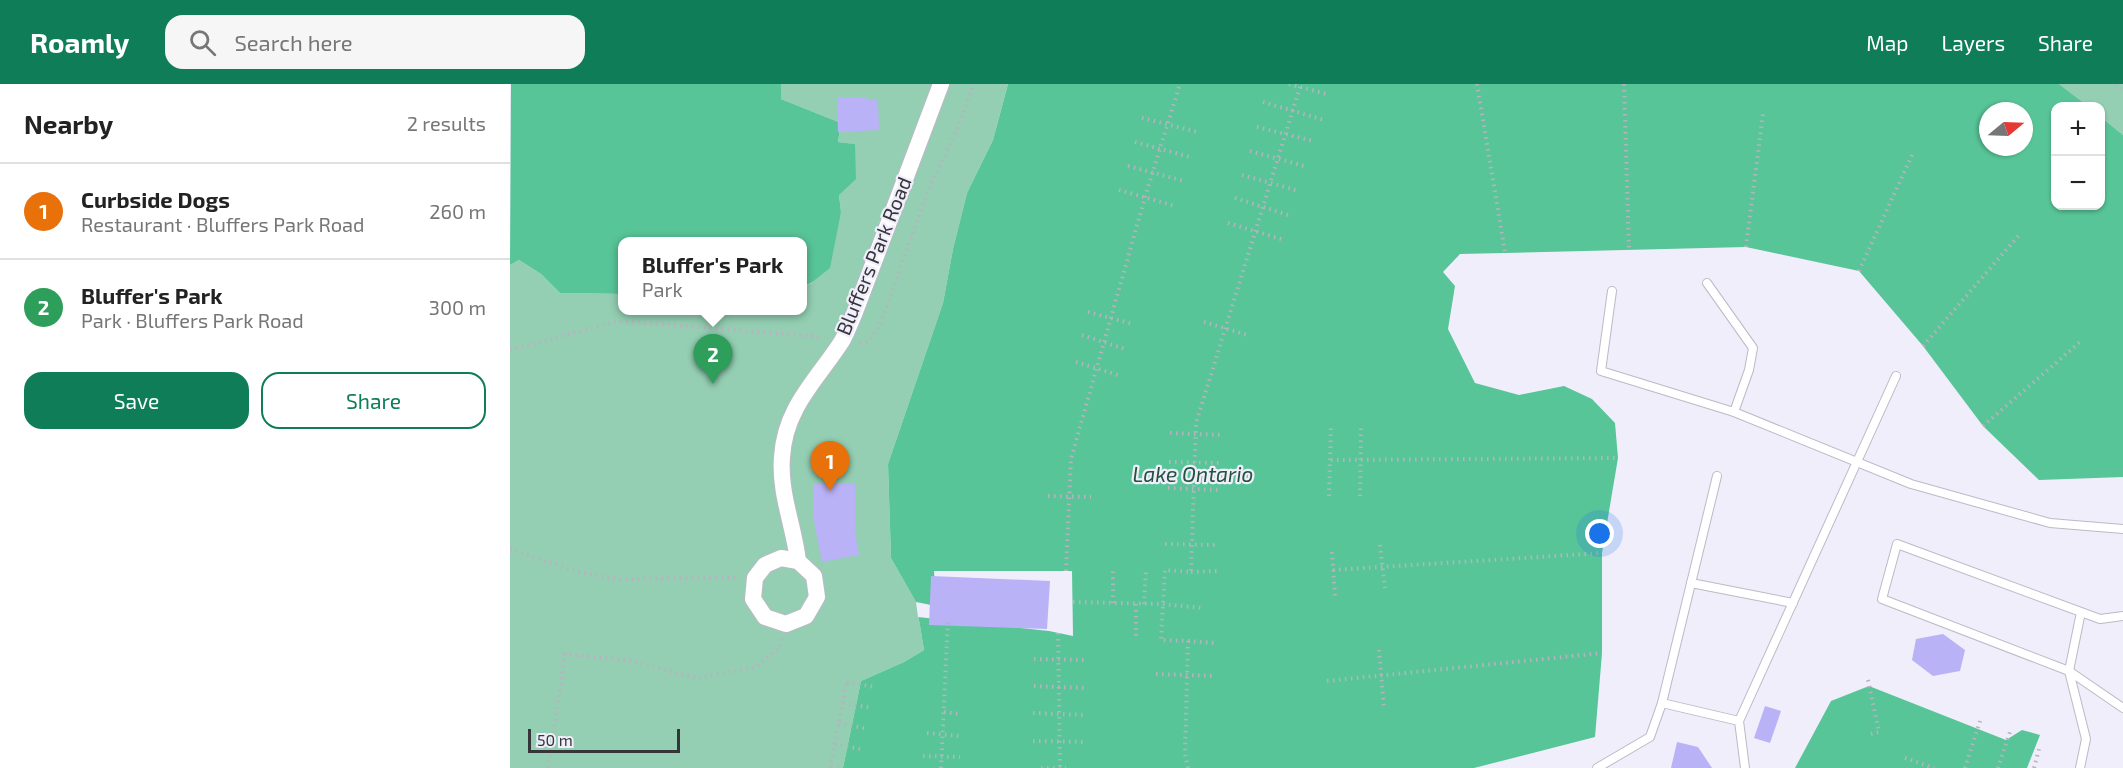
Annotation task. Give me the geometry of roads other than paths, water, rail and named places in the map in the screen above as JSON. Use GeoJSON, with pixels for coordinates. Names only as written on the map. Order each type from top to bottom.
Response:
{"type":"FeatureCollection","features":[{"type":"Feature","properties":{"kind":"street","name":"Bluffers Park Road"},"geometry":{"type":"LineString","coordinates":[[798,561],[781,558],[765,565],[755,578],[753,599],[765,618],[786,624],[806,616],[817,597],[814,576],[798,561],[796,543],[788,519],[783,488],[782,457],[786,435],[795,408],[842,340],[855,312],[941,84]]}},
{"type":"Feature","properties":{"kind":"lane"},"geometry":{"type":"LineString","coordinates":[[1707,283],[1753,348],[1749,370],[1734,412]]}},
{"type":"Feature","properties":{"kind":"lane"},"geometry":{"type":"LineString","coordinates":[[1611,291],[1601,371],[1734,412],[1911,484],[2050,523],[2123,528]]}},
{"type":"Feature","properties":{"kind":"lane"},"geometry":{"type":"LineString","coordinates":[[1744,768],[1739,722],[1896,376]]}},
{"type":"Feature","properties":{"kind":"lane"},"geometry":{"type":"LineString","coordinates":[[1597,768],[1650,737],[1662,703],[1717,476]]}},
{"type":"Feature","properties":{"kind":"lane"},"geometry":{"type":"LineString","coordinates":[[2123,616],[2100,619],[1897,544],[1882,599],[2069,671],[2123,708]]}},
{"type":"Feature","properties":{"kind":"lane"},"geometry":{"type":"LineString","coordinates":[[1691,583],[1793,603]]}},
{"type":"Feature","properties":{"kind":"lane"},"geometry":{"type":"LineString","coordinates":[[2080,768],[2086,739],[2069,671],[2081,612]]}},
{"type":"Feature","properties":{"kind":"lane"},"geometry":{"type":"LineString","coordinates":[[1662,703],[1739,722]]}},
{"type":"Feature","properties":{"kind":"water"},"geometry":{"type":"Polygon","coordinates":[[[511,84],[781,84],[781,99],[841,123],[838,142],[855,144],[856,179],[839,195],[841,212],[830,268],[807,284],[807,237],[618,237],[618,294],[560,293],[541,274],[519,260],[510,265],[511,84]]]}},
{"type":"Feature","properties":{"kind":"water","name":"Lake Ontario"},"geometry":{"type":"Polygon","coordinates":[[[1008,84],[2059,84],[2083,102],[2051,102],[2051,210],[2105,210],[2105,120],[2123,135],[2123,477],[2039,480],[1983,426],[1923,346],[1859,271],[1746,247],[1460,254],[1443,272],[1455,286],[1448,329],[1475,383],[1519,395],[1564,386],[1592,399],[1615,423],[1618,458],[1602,553],[1602,653],[1595,737],[1474,768],[843,768],[861,681],[904,662],[924,650],[916,602],[891,558],[888,464],[943,303],[967,193],[993,140],[1008,84]]]}},
{"type":"Feature","properties":{"kind":"water"},"geometry":{"type":"Polygon","coordinates":[[[1869,686],[2006,740],[2022,730],[2040,735],[2027,768],[1795,768],[1831,701],[1869,686]]]}},
{"type":"Feature","properties":{"kind":"place","name":"Bluffer's Park"},"geometry":{"type":"Point","coordinates":[713,384]}},
{"type":"Feature","properties":{"kind":"place","name":"Curbside Dogs"},"geometry":{"type":"Point","coordinates":[830,491]}}]}
